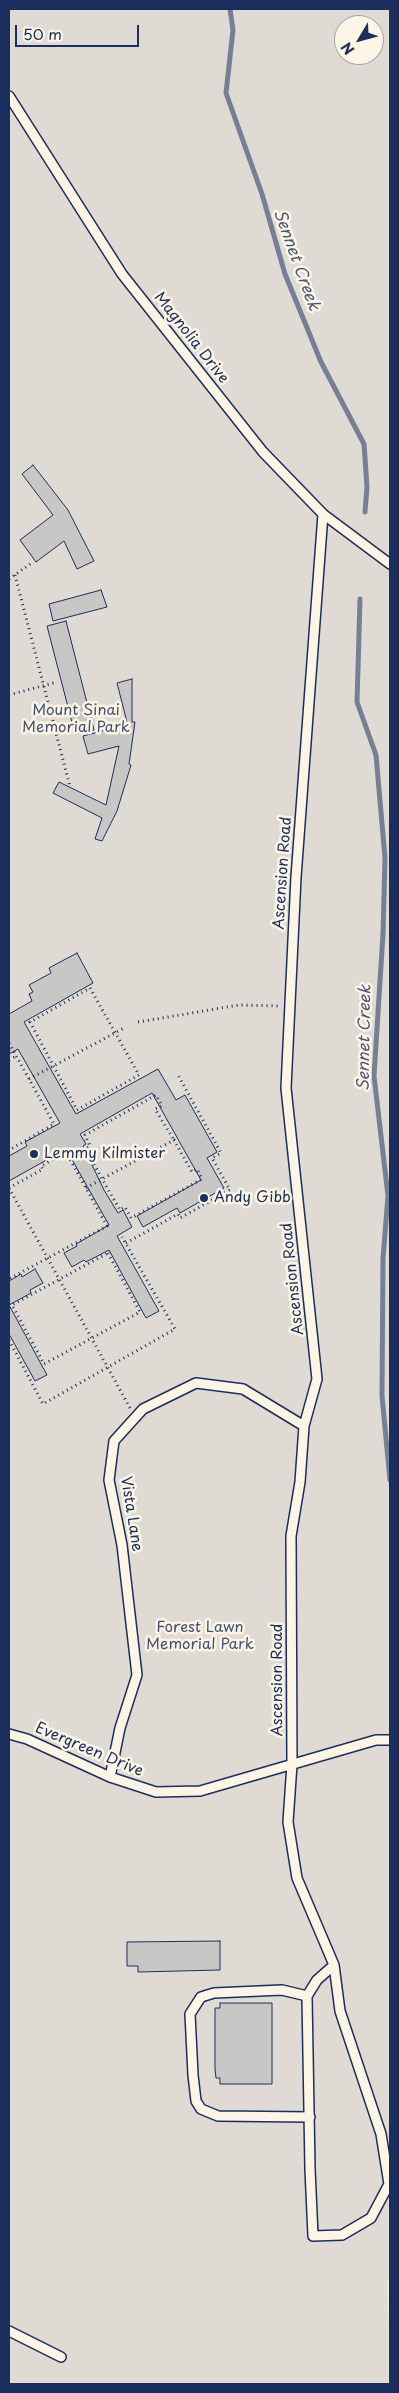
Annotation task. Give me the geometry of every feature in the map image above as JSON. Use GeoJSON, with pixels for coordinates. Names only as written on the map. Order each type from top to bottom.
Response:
{"type":"FeatureCollection","features":[{"type":"Feature","properties":{"kind":"lane","name":"Magnolia Drive"},"geometry":{"type":"LineString","coordinates":[[9,96],[122,274],[263,452],[322,514],[390,564]]}},
{"type":"Feature","properties":{"kind":"lane","name":"Ascension Road"},"geometry":{"type":"LineString","coordinates":[[310,2117],[313,2236],[342,2235],[371,2218],[389,2184],[381,2134],[340,2011],[334,1965],[297,1878],[288,1822],[292,1764],[291,1536],[300,1482],[304,1426],[317,1379],[286,1088],[297,867],[322,514]]}},
{"type":"Feature","properties":{"kind":"lane","name":"Vista Lane"},"geometry":{"type":"LineString","coordinates":[[110,1778],[120,1728],[137,1675],[122,1545],[109,1480],[114,1441],[143,1409],[196,1383],[244,1389],[304,1426]]}},
{"type":"Feature","properties":{"kind":"lane","name":"Evergreen Drive"},"geometry":{"type":"LineString","coordinates":[[9,1734],[28,1739],[110,1778],[156,1792],[200,1791],[376,1740],[390,1740]]}},
{"type":"Feature","properties":{"kind":"lane"},"geometry":{"type":"LineString","coordinates":[[307,1996],[282,1990],[214,1993],[200,1997],[190,2014],[193,2075],[196,2101],[201,2110],[218,2116],[310,2117],[307,1996],[317,1980],[334,1965]]}},
{"type":"Feature","properties":{"kind":"lane"},"geometry":{"type":"LineString","coordinates":[[9,2331],[61,2357]]}},
{"type":"Feature","properties":{"kind":"path"},"geometry":{"type":"LineString","coordinates":[[9,579],[33,562]]}},
{"type":"Feature","properties":{"kind":"path"},"geometry":{"type":"LineString","coordinates":[[15,575],[70,787]]}},
{"type":"Feature","properties":{"kind":"path"},"geometry":{"type":"LineString","coordinates":[[9,695],[57,682]]}},
{"type":"Feature","properties":{"kind":"path"},"geometry":{"type":"LineString","coordinates":[[90,988],[114,1033],[138,1075],[77,1110],[30,1022],[90,988]]}},
{"type":"Feature","properties":{"kind":"path"},"geometry":{"type":"LineString","coordinates":[[138,1022],[239,1005],[290,1007]]}},
{"type":"Feature","properties":{"kind":"path"},"geometry":{"type":"LineString","coordinates":[[29,1079],[126,1027]]}},
{"type":"Feature","properties":{"kind":"path"},"geometry":{"type":"LineString","coordinates":[[9,1043],[54,1124],[9,1150]]}},
{"type":"Feature","properties":{"kind":"path"},"geometry":{"type":"LineString","coordinates":[[9,1060],[16,1056]]}},
{"type":"Feature","properties":{"kind":"path"},"geometry":{"type":"LineString","coordinates":[[126,1243],[178,1214],[180,1218],[230,1190],[212,1158],[221,1153],[178,1075]]}},
{"type":"Feature","properties":{"kind":"path"},"geometry":{"type":"LineString","coordinates":[[156,1095],[162,1106],[156,1109],[174,1140],[192,1172],[197,1169],[202,1179],[131,1218],[125,1207],[120,1210],[102,1179],[86,1149],[90,1146],[85,1135],[156,1095]]}},
{"type":"Feature","properties":{"kind":"path"},"geometry":{"type":"LineString","coordinates":[[86,1188],[174,1140]]}},
{"type":"Feature","properties":{"kind":"path"},"geometry":{"type":"LineString","coordinates":[[9,1279],[47,1257],[107,1226],[66,1152],[41,1166],[43,1169],[9,1188],[47,1257],[59,1280],[135,1418]]}},
{"type":"Feature","properties":{"kind":"path"},"geometry":{"type":"LineString","coordinates":[[9,1340],[43,1404],[175,1329],[122,1237]]}},
{"type":"Feature","properties":{"kind":"path"},"geometry":{"type":"LineString","coordinates":[[108,1253],[140,1312],[44,1364],[12,1306],[59,1280],[108,1253]]}},
{"type":"Feature","properties":{"kind":"shaded area"},"geometry":{"type":"Polygon","coordinates":[[[386,2280],[390,2281],[390,2384],[388,2384],[386,2280]]]}},
{"type":"Feature","properties":{"kind":"green space","name":"Forest Lawn Memorial Park"},"geometry":{"type":"Polygon","coordinates":[[[9,9],[390,9],[390,2281],[387,2280],[388,2384],[9,2384],[9,9]]]}},
{"type":"Feature","properties":{"kind":"building"},"geometry":{"type":"Polygon","coordinates":[[[33,465],[68,510],[94,561],[77,569],[64,541],[36,562],[20,540],[53,515],[22,474],[33,465]]]}},
{"type":"Feature","properties":{"kind":"building"},"geometry":{"type":"Polygon","coordinates":[[[101,590],[107,607],[53,621],[49,604],[101,590]]]}},
{"type":"Feature","properties":{"kind":"building"},"geometry":{"type":"Polygon","coordinates":[[[66,621],[94,730],[75,734],[47,626],[66,621]]]}},
{"type":"Feature","properties":{"kind":"building"},"geometry":{"type":"Polygon","coordinates":[[[132,679],[132,722],[135,722],[129,764],[131,765],[117,811],[102,841],[95,839],[102,818],[53,793],[59,782],[106,805],[119,746],[88,754],[83,736],[121,726],[121,722],[127,722],[117,683],[132,679]]]}},
{"type":"Feature","properties":{"kind":"building"},"geometry":{"type":"Polygon","coordinates":[[[77,953],[93,983],[24,1022],[76,1114],[158,1069],[176,1100],[185,1095],[217,1152],[207,1158],[224,1188],[180,1213],[177,1208],[143,1227],[137,1216],[201,1180],[152,1093],[80,1134],[86,1144],[83,1146],[104,1190],[118,1213],[123,1210],[132,1227],[117,1236],[159,1311],[146,1318],[109,1250],[72,1267],[64,1253],[109,1225],[66,1149],[9,1181],[9,1156],[27,1146],[25,1142],[60,1123],[18,1049],[9,1054],[9,1014],[32,1001],[29,994],[33,992],[29,985],[51,973],[49,968],[77,953]]]}},
{"type":"Feature","properties":{"kind":"building"},"geometry":{"type":"Polygon","coordinates":[[[35,1269],[43,1283],[30,1290],[31,1293],[9,1305],[9,1281],[21,1274],[22,1277],[35,1269]]]}},
{"type":"Feature","properties":{"kind":"building"},"geometry":{"type":"Polygon","coordinates":[[[9,1305],[47,1375],[35,1381],[9,1334],[9,1305]]]}},
{"type":"Feature","properties":{"kind":"building"},"geometry":{"type":"Polygon","coordinates":[[[220,1941],[220,1970],[138,1972],[138,1966],[127,1966],[127,1942],[220,1941]]]}},
{"type":"Feature","properties":{"kind":"building"},"geometry":{"type":"Polygon","coordinates":[[[220,2003],[272,2003],[272,2084],[220,2084],[220,2078],[216,2078],[215,2008],[220,2008],[220,2003]]]}},
{"type":"Feature","properties":{"kind":"waterway","name":"Sennet Creek"},"geometry":{"type":"LineString","coordinates":[[230,9],[233,30],[226,93],[262,194],[285,274],[321,362],[364,444],[367,487],[365,512]]}},
{"type":"Feature","properties":{"kind":"waterway","name":"Sennet Creek"},"geometry":{"type":"LineString","coordinates":[[360,599],[357,702],[376,755],[385,858],[383,934],[374,1076],[388,1196],[383,1258],[382,1396],[390,1480]]}},
{"type":"Feature","properties":{"kind":"place","name":"Lemmy Kilmister"},"geometry":{"type":"Point","coordinates":[34,1154]}},
{"type":"Feature","properties":{"kind":"place","name":"Andy Gibb"},"geometry":{"type":"Point","coordinates":[204,1198]}},
{"type":"Feature","properties":{"kind":"park label","name":"Mount Sinai Memorial Park"},"geometry":{"type":"Point","coordinates":[76,720]}}]}
